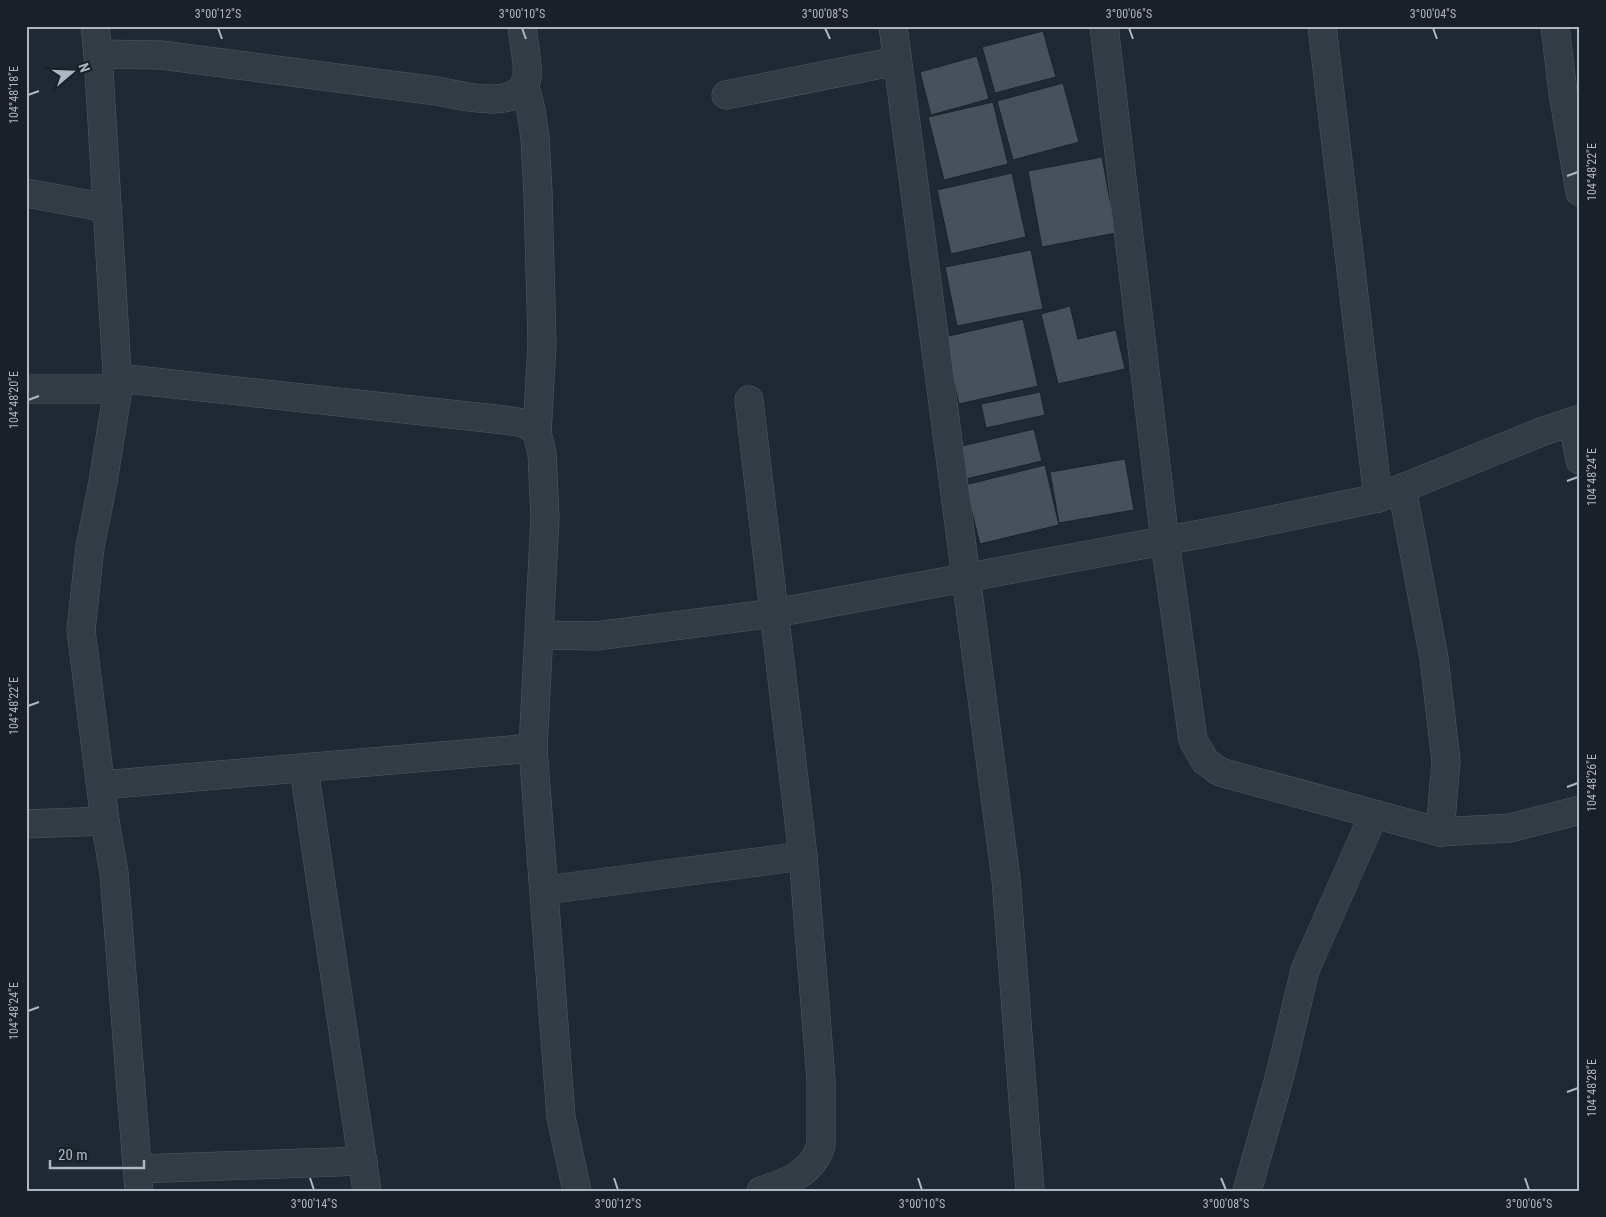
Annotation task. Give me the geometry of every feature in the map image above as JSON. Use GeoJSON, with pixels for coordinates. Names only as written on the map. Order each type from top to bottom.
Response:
{"type":"FeatureCollection","features":[{"type":"Feature","properties":{"kind":"street"},"geometry":{"type":"LineString","coordinates":[[95,26],[118,384],[103,482],[90,547],[81,630],[102,785],[105,821],[114,873],[139,1180],[363,1161]]}},
{"type":"Feature","properties":{"kind":"street"},"geometry":{"type":"LineString","coordinates":[[98,54],[160,55],[436,91],[482,99],[504,98],[520,91],[527,77],[522,26]]}},
{"type":"Feature","properties":{"kind":"street"},"geometry":{"type":"LineString","coordinates":[[893,26],[1006,879],[1030,1191]]}},
{"type":"Feature","properties":{"kind":"street"},"geometry":{"type":"LineString","coordinates":[[1104,26],[1165,540],[1189,723],[1193,740],[1205,761],[1220,772],[1440,832],[1510,828],[1580,810]]}},
{"type":"Feature","properties":{"kind":"street"},"geometry":{"type":"LineString","coordinates":[[1322,26],[1390,493],[1434,658],[1446,761],[1440,832]]}},
{"type":"Feature","properties":{"kind":"street"},"geometry":{"type":"LineString","coordinates":[[1555,26],[1562,93],[1580,192]]}},
{"type":"Feature","properties":{"kind":"street"},"geometry":{"type":"LineString","coordinates":[[726,95],[897,61]]}},
{"type":"Feature","properties":{"kind":"street"},"geometry":{"type":"LineString","coordinates":[[524,84],[536,138],[542,344],[537,432],[542,452],[545,518],[533,748],[546,890],[561,1118],[577,1191]]}},
{"type":"Feature","properties":{"kind":"street"},"geometry":{"type":"LineString","coordinates":[[26,192],[108,208]]}},
{"type":"Feature","properties":{"kind":"street"},"geometry":{"type":"LineString","coordinates":[[26,389],[118,384],[505,420],[524,423],[537,432]]}},
{"type":"Feature","properties":{"kind":"street"},"geometry":{"type":"LineString","coordinates":[[749,400],[803,856],[822,1078],[821,1145],[819,1154],[808,1170],[768,1190]]}},
{"type":"Feature","properties":{"kind":"street"},"geometry":{"type":"LineString","coordinates":[[540,635],[596,636],[775,613],[1165,540],[1390,493],[1541,432],[1576,421],[1580,460]]}},
{"type":"Feature","properties":{"kind":"street"},"geometry":{"type":"LineString","coordinates":[[102,785],[533,748]]}},
{"type":"Feature","properties":{"kind":"street"},"geometry":{"type":"LineString","coordinates":[[304,769],[368,1191]]}},
{"type":"Feature","properties":{"kind":"street"},"geometry":{"type":"LineString","coordinates":[[1247,1191],[1280,1075],[1305,970],[1374,814]]}},
{"type":"Feature","properties":{"kind":"street"},"geometry":{"type":"LineString","coordinates":[[26,824],[105,821]]}},
{"type":"Feature","properties":{"kind":"street"},"geometry":{"type":"LineString","coordinates":[[546,890],[803,856]]}},
{"type":"Feature","properties":{"kind":"building"},"geometry":{"type":"Polygon","coordinates":[[[1043,31],[1056,77],[995,93],[982,47],[1043,31]]]}},
{"type":"Feature","properties":{"kind":"building"},"geometry":{"type":"Polygon","coordinates":[[[977,56],[989,99],[931,115],[920,72],[977,56]]]}},
{"type":"Feature","properties":{"kind":"building"},"geometry":{"type":"Polygon","coordinates":[[[1063,83],[1079,142],[1013,160],[997,101],[1063,83]]]}},
{"type":"Feature","properties":{"kind":"building"},"geometry":{"type":"Polygon","coordinates":[[[993,102],[1008,164],[944,180],[928,117],[993,102]]]}},
{"type":"Feature","properties":{"kind":"building"},"geometry":{"type":"Polygon","coordinates":[[[1102,157],[1116,233],[1042,247],[1028,171],[1102,157]]]}},
{"type":"Feature","properties":{"kind":"building"},"geometry":{"type":"Polygon","coordinates":[[[1012,173],[1026,237],[951,254],[937,190],[1012,173]]]}},
{"type":"Feature","properties":{"kind":"building"},"geometry":{"type":"Polygon","coordinates":[[[1031,250],[1043,309],[957,326],[945,267],[1031,250]]]}},
{"type":"Feature","properties":{"kind":"building"},"geometry":{"type":"Polygon","coordinates":[[[1070,306],[1078,339],[1116,330],[1125,369],[1058,384],[1041,314],[1070,306]]]}},
{"type":"Feature","properties":{"kind":"building"},"geometry":{"type":"Polygon","coordinates":[[[1023,319],[1038,386],[959,404],[944,337],[1023,319]]]}},
{"type":"Feature","properties":{"kind":"building"},"geometry":{"type":"Polygon","coordinates":[[[1040,392],[1045,415],[986,428],[981,404],[1040,392]]]}},
{"type":"Feature","properties":{"kind":"building"},"geometry":{"type":"Polygon","coordinates":[[[1034,429],[1042,461],[966,479],[958,447],[1034,429]]]}},
{"type":"Feature","properties":{"kind":"building"},"geometry":{"type":"Polygon","coordinates":[[[1125,459],[1134,510],[1059,523],[1050,472],[1125,459]]]}},
{"type":"Feature","properties":{"kind":"building"},"geometry":{"type":"Polygon","coordinates":[[[1045,465],[1059,525],[980,544],[965,485],[1045,465]]]}}]}
